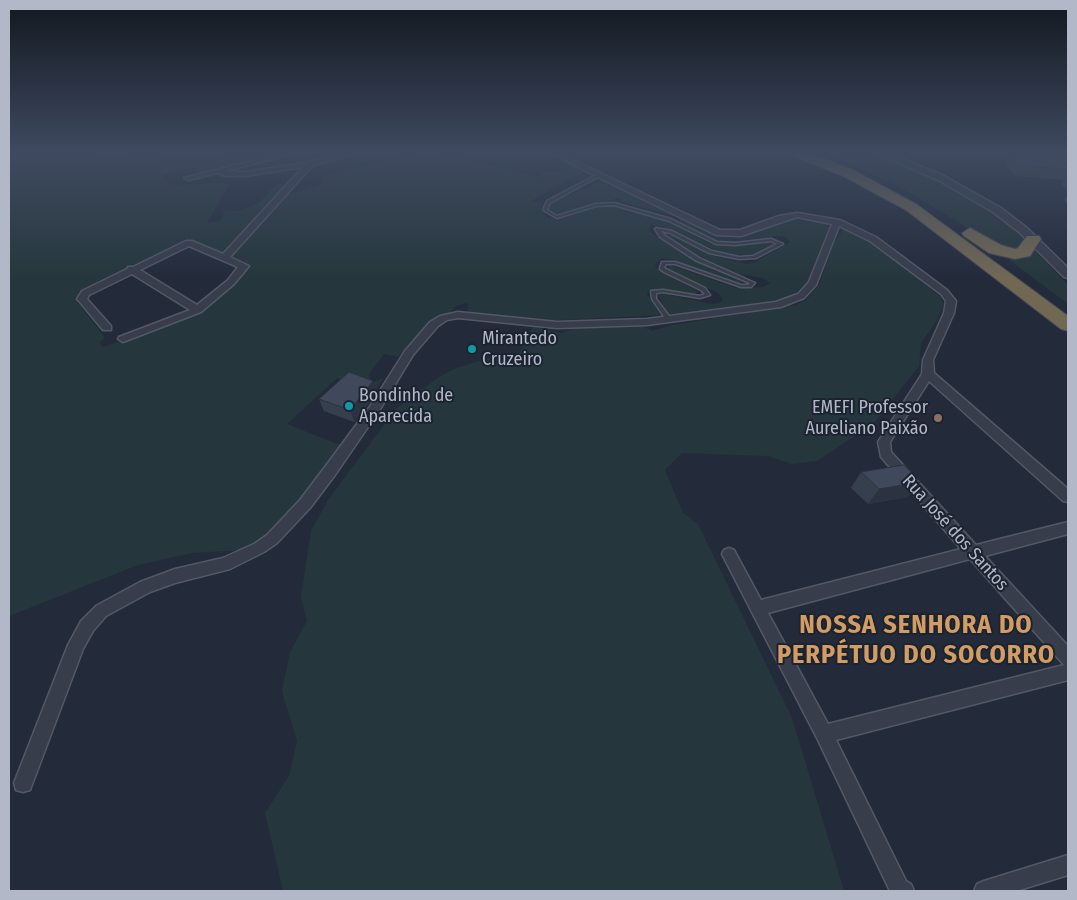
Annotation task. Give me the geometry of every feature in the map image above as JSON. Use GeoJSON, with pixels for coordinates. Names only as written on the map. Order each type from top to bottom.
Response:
{"type":"FeatureCollection","features":[{"type":"Feature","properties":{"kind":"highway"},"geometry":{"type":"LineString","coordinates":[[889,195],[911,207],[1068,325]]}},
{"type":"Feature","properties":{"kind":"highway"},"geometry":{"type":"LineString","coordinates":[[906,195],[964,229],[985,244],[1002,251],[1020,253],[1027,249],[1033,239]]}},
{"type":"Feature","properties":{"kind":"highway"},"geometry":{"type":"LineString","coordinates":[[934,212],[1011,266],[1068,310]]}},
{"type":"Feature","properties":{"kind":"street"},"geometry":{"type":"LineString","coordinates":[[224,257],[281,195]]}},
{"type":"Feature","properties":{"kind":"street"},"geometry":{"type":"LineString","coordinates":[[638,195],[703,227],[727,234],[740,233],[789,216],[815,217],[837,222],[873,239],[944,292],[951,301],[949,313],[928,360],[928,374],[1068,497]]}},
{"type":"Feature","properties":{"kind":"street"},"geometry":{"type":"LineString","coordinates":[[973,195],[1012,220],[1068,274]]}},
{"type":"Feature","properties":{"kind":"street"},"geometry":{"type":"LineString","coordinates":[[23,782],[76,645],[88,626],[101,611],[145,587],[175,576],[225,564],[259,548],[272,539],[304,504],[330,471],[375,408],[409,353],[434,324],[444,318],[458,315],[557,325],[669,320],[778,305],[801,296],[818,275],[837,222]]}},
{"type":"Feature","properties":{"kind":"street"},"geometry":{"type":"LineString","coordinates":[[107,328],[82,298],[85,293],[188,243],[244,266],[243,270],[198,310],[123,339]]}},
{"type":"Feature","properties":{"kind":"street"},"geometry":{"type":"LineString","coordinates":[[131,270],[198,310]]}},
{"type":"Feature","properties":{"kind":"street","name":"Rua José dos Santos"},"geometry":{"type":"LineString","coordinates":[[928,374],[888,433],[884,442],[885,454],[1068,658]]}},
{"type":"Feature","properties":{"kind":"street"},"geometry":{"type":"LineString","coordinates":[[758,608],[1068,528]]}},
{"type":"Feature","properties":{"kind":"street"},"geometry":{"type":"LineString","coordinates":[[730,554],[824,734],[899,888],[904,891]]}},
{"type":"Feature","properties":{"kind":"street"},"geometry":{"type":"LineString","coordinates":[[824,734],[1068,672]]}},
{"type":"Feature","properties":{"kind":"street"},"geometry":{"type":"LineString","coordinates":[[984,891],[1068,865]]}},
{"type":"Feature","properties":{"kind":"lane"},"geometry":{"type":"LineString","coordinates":[[561,195],[548,202],[545,210],[548,214],[557,217],[596,205],[614,204],[670,220],[716,243],[735,244],[771,240],[781,244],[754,257],[739,258],[711,252],[671,232],[657,229],[662,236],[697,259],[753,283],[749,286],[731,283],[675,263],[664,263],[662,268],[666,271],[703,290],[708,295],[700,298],[662,291],[653,292],[654,299],[669,320]]}},
{"type":"Feature","properties":{"kind":"shaded area"},"geometry":{"type":"Polygon","coordinates":[[[9,195],[223,195],[207,223],[220,221],[225,210],[239,211],[260,202],[266,195],[275,195],[224,253],[195,241],[182,243],[99,281],[80,293],[77,302],[105,338],[99,342],[103,347],[152,331],[207,307],[248,269],[248,265],[232,256],[285,195],[542,195],[531,201],[543,203],[541,211],[548,218],[560,218],[595,207],[615,206],[665,220],[711,244],[730,246],[770,242],[773,244],[772,247],[753,255],[725,254],[664,227],[651,225],[649,230],[652,233],[688,257],[744,282],[737,283],[703,273],[675,260],[662,258],[655,264],[656,268],[698,291],[696,294],[690,295],[664,289],[649,290],[647,294],[660,315],[540,321],[472,314],[468,311],[468,304],[465,303],[455,307],[450,313],[431,320],[398,357],[384,354],[369,374],[372,383],[383,378],[376,390],[337,378],[287,424],[340,445],[271,534],[259,544],[243,550],[192,553],[138,565],[9,616],[9,195]]]}},
{"type":"Feature","properties":{"kind":"shaded area"},"geometry":{"type":"Polygon","coordinates":[[[569,195],[635,195],[719,236],[739,235],[790,218],[815,219],[828,223],[829,227],[809,280],[792,297],[773,303],[674,317],[667,312],[658,295],[664,294],[712,304],[720,303],[723,299],[718,293],[667,268],[670,265],[736,288],[763,287],[770,283],[763,278],[739,274],[706,261],[661,231],[718,257],[747,264],[755,262],[790,241],[784,236],[778,236],[745,242],[716,241],[681,223],[678,217],[624,203],[619,198],[558,215],[549,208],[551,203],[569,195]]]}},
{"type":"Feature","properties":{"kind":"shaded area"},"geometry":{"type":"Polygon","coordinates":[[[913,195],[964,195],[994,212],[1027,242],[1019,249],[1007,248],[990,241],[913,195]]]}},
{"type":"Feature","properties":{"kind":"shaded area"},"geometry":{"type":"Polygon","coordinates":[[[843,230],[848,230],[871,241],[942,298],[943,305],[938,319],[921,343],[919,366],[874,423],[817,461],[792,464],[768,456],[682,453],[665,470],[683,513],[698,524],[792,718],[844,891],[283,891],[265,813],[289,776],[297,741],[282,691],[290,652],[307,621],[301,597],[311,531],[328,500],[396,409],[439,377],[454,369],[495,356],[519,354],[533,326],[561,333],[576,328],[640,325],[652,331],[673,325],[796,305],[806,300],[820,283],[834,243],[843,230]]]}},
{"type":"Feature","properties":{"kind":"shaded area"},"geometry":{"type":"Polygon","coordinates":[[[1035,251],[1068,285],[1068,304],[1003,255],[1024,259],[1035,251]]]}},
{"type":"Feature","properties":{"kind":"building"},"geometry":{"type":"Polygon","coordinates":[[[349,372],[373,381],[350,410],[319,399],[349,372]]]}},
{"type":"Feature","properties":{"kind":"building"},"geometry":{"type":"Polygon","coordinates":[[[904,465],[921,482],[879,489],[861,472],[904,465]]]}},
{"type":"Feature","properties":{"kind":"place","name":"Mirantedo Cruzeiro"},"geometry":{"type":"Point","coordinates":[472,349]}},
{"type":"Feature","properties":{"kind":"place","name":"Bondinho de Aparecida"},"geometry":{"type":"Point","coordinates":[349,406]}},
{"type":"Feature","properties":{"kind":"place","name":"EMEFI Professor Aureliano Paixão"},"geometry":{"type":"Point","coordinates":[938,418]}},
{"type":"Feature","properties":{"kind":"district","name":"NOSSA SENHORA DO PERPÉTUO DO SOCORRO"},"geometry":{"type":"Point","coordinates":[916,641]}}]}
